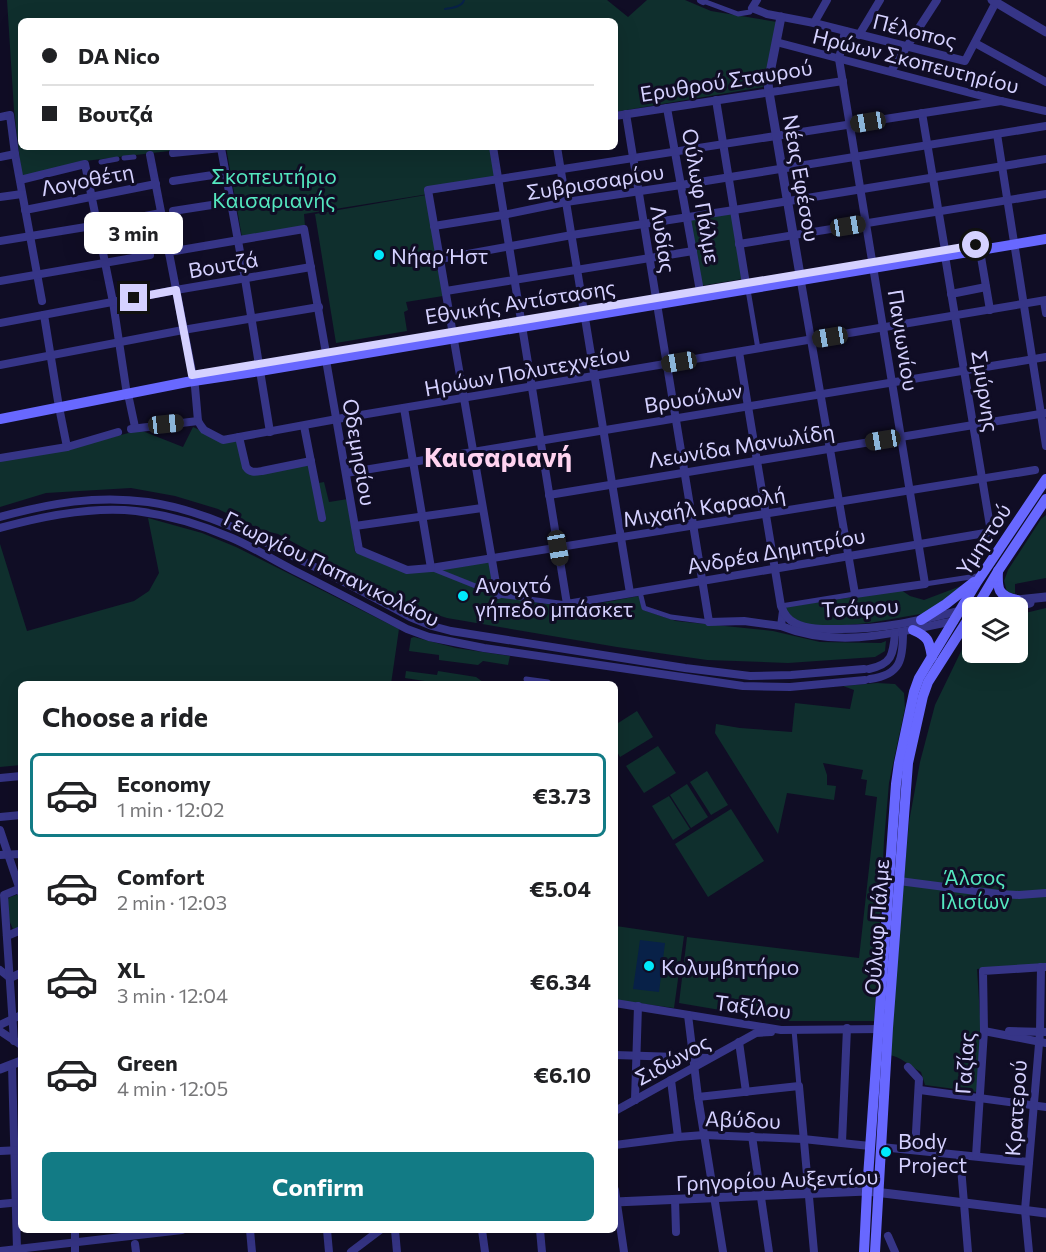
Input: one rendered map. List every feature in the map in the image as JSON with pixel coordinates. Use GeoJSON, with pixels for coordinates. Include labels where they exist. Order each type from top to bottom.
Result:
{"type":"FeatureCollection","features":[{"type":"Feature","properties":{"kind":"main road","name":"Εθνικής Αντίστασης"},"geometry":{"type":"LineString","coordinates":[[945,254],[980,250],[1046,233]]}},
{"type":"Feature","properties":{"kind":"main road","name":"Εθνικής Αντίστασης"},"geometry":{"type":"LineString","coordinates":[[0,411],[58,404],[193,378],[1014,242],[1046,239]]}},
{"type":"Feature","properties":{"kind":"main road","name":"Εθνικής Αντίστασης"},"geometry":{"type":"LineString","coordinates":[[656,301],[700,291],[747,287]]}},
{"type":"Feature","properties":{"kind":"main road","name":"Εθνικής Αντίστασης"},"geometry":{"type":"LineString","coordinates":[[0,419],[58,404]]}},
{"type":"Feature","properties":{"kind":"main road","name":"Υμηττού"},"geometry":{"type":"LineString","coordinates":[[974,597],[981,576],[1046,479]]}},
{"type":"Feature","properties":{"kind":"main road","name":"Υμηττού"},"geometry":{"type":"LineString","coordinates":[[980,597],[1046,499]]}},
{"type":"Feature","properties":{"kind":"main road"},"geometry":{"type":"LineString","coordinates":[[998,571],[997,581],[1002,594],[1006,597]]}},
{"type":"Feature","properties":{"kind":"main road"},"geometry":{"type":"LineString","coordinates":[[921,620],[946,604],[981,576]]}},
{"type":"Feature","properties":{"kind":"main road","name":"Ούλωφ Πάλμε"},"geometry":{"type":"LineString","coordinates":[[864,1252],[873,1192],[899,763],[919,678],[932,657],[962,621]]}},
{"type":"Feature","properties":{"kind":"main road","name":"Ούλωφ Πάλμε"},"geometry":{"type":"LineString","coordinates":[[883,1029],[899,881],[908,764],[928,682],[962,625]]}},
{"type":"Feature","properties":{"kind":"main road"},"geometry":{"type":"LineString","coordinates":[[904,632],[924,635],[928,639],[932,657]]}},
{"type":"Feature","properties":{"kind":"main road","name":"Ούλωφ Πάλμε"},"geometry":{"type":"LineString","coordinates":[[873,1192],[875,1252]]}},
{"type":"Feature","properties":{"kind":"street"},"geometry":{"type":"LineString","coordinates":[[702,1],[738,14],[750,12],[757,0]]}},
{"type":"Feature","properties":{"kind":"street"},"geometry":{"type":"LineString","coordinates":[[814,23],[827,0]]}},
{"type":"Feature","properties":{"kind":"street"},"geometry":{"type":"LineString","coordinates":[[859,35],[880,0]]}},
{"type":"Feature","properties":{"kind":"street"},"geometry":{"type":"LineString","coordinates":[[891,71],[937,0]]}},
{"type":"Feature","properties":{"kind":"street"},"geometry":{"type":"LineString","coordinates":[[1046,32],[994,1],[975,43],[1046,82]]}},
{"type":"Feature","properties":{"kind":"street","name":"Πέλοπος"},"geometry":{"type":"LineString","coordinates":[[752,8],[767,14],[814,23],[965,61],[975,43]]}},
{"type":"Feature","properties":{"kind":"street","name":"Νέας Εφέσου"},"geometry":{"type":"LineString","coordinates":[[781,17],[768,83],[769,92],[855,594]]}},
{"type":"Feature","properties":{"kind":"street","name":"Πανιωνίου"},"geometry":{"type":"LineString","coordinates":[[845,31],[839,59],[926,584]]}},
{"type":"Feature","properties":{"kind":"street","name":"Ηρώων Σκοπευτηρίου"},"geometry":{"type":"LineString","coordinates":[[776,42],[1046,111]]}},
{"type":"Feature","properties":{"kind":"street","name":"Ερυθρού Σταυρού"},"geometry":{"type":"LineString","coordinates":[[618,115],[843,81]]}},
{"type":"Feature","properties":{"kind":"street"},"geometry":{"type":"LineString","coordinates":[[716,100],[758,349]]}},
{"type":"Feature","properties":{"kind":"street"},"geometry":{"type":"LineString","coordinates":[[498,595],[428,190],[1001,101]]}},
{"type":"Feature","properties":{"kind":"street","name":"Ούλωφ Πάλμε"},"geometry":{"type":"LineString","coordinates":[[666,108],[700,291]]}},
{"type":"Feature","properties":{"kind":"street","name":"Σμύρνης"},"geometry":{"type":"LineString","coordinates":[[922,113],[991,532]]}},
{"type":"Feature","properties":{"kind":"street","name":"Λυδίας"},"geometry":{"type":"LineString","coordinates":[[626,114],[709,622]]}},
{"type":"Feature","properties":{"kind":"street"},"geometry":{"type":"LineString","coordinates":[[0,117],[10,115],[42,301]]}},
{"type":"Feature","properties":{"kind":"street","name":"Συβρισσαρίου"},"geometry":{"type":"LineString","coordinates":[[434,226],[566,202],[681,186],[1046,126]]}},
{"type":"Feature","properties":{"kind":"street"},"geometry":{"type":"LineString","coordinates":[[997,134],[1032,359],[1043,414],[1046,446]]}},
{"type":"Feature","properties":{"kind":"street"},"geometry":{"type":"LineString","coordinates":[[173,153],[202,150]]}},
{"type":"Feature","properties":{"kind":"street"},"geometry":{"type":"LineString","coordinates":[[221,150],[270,432]]}},
{"type":"Feature","properties":{"kind":"street"},"geometry":{"type":"LineString","coordinates":[[404,408],[431,568],[498,595],[567,604],[493,150]]}},
{"type":"Feature","properties":{"kind":"street"},"geometry":{"type":"LineString","coordinates":[[557,150],[630,593]]}},
{"type":"Feature","properties":{"kind":"street"},"geometry":{"type":"LineString","coordinates":[[0,157],[15,154]]}},
{"type":"Feature","properties":{"kind":"street"},"geometry":{"type":"LineString","coordinates":[[20,180],[85,164],[113,302],[133,428],[198,422],[193,378],[150,155]]}},
{"type":"Feature","properties":{"kind":"street"},"geometry":{"type":"LineString","coordinates":[[101,162],[134,157]]}},
{"type":"Feature","properties":{"kind":"street"},"geometry":{"type":"LineString","coordinates":[[440,259],[644,223],[1046,159]]}},
{"type":"Feature","properties":{"kind":"street"},"geometry":{"type":"LineString","coordinates":[[173,181],[226,173]]}},
{"type":"Feature","properties":{"kind":"street","name":"Λογοθέτη"},"geometry":{"type":"LineString","coordinates":[[25,210],[156,184]]}},
{"type":"Feature","properties":{"kind":"street"},"geometry":{"type":"LineString","coordinates":[[0,197],[22,194]]}},
{"type":"Feature","properties":{"kind":"street"},"geometry":{"type":"LineString","coordinates":[[739,244],[1046,194]]}},
{"type":"Feature","properties":{"kind":"street"},"geometry":{"type":"LineString","coordinates":[[173,211],[231,202]]}},
{"type":"Feature","properties":{"kind":"street"},"geometry":{"type":"LineString","coordinates":[[0,241],[162,213]]}},
{"type":"Feature","properties":{"kind":"street","name":"Οδεμησίου"},"geometry":{"type":"LineString","coordinates":[[238,239],[304,229],[359,550]]}},
{"type":"Feature","properties":{"kind":"street"},"geometry":{"type":"LineString","coordinates":[[169,252],[238,239]]}},
{"type":"Feature","properties":{"kind":"street"},"geometry":{"type":"LineString","coordinates":[[980,250],[990,310]]}},
{"type":"Feature","properties":{"kind":"street"},"geometry":{"type":"LineString","coordinates":[[446,291],[693,251]]}},
{"type":"Feature","properties":{"kind":"street"},"geometry":{"type":"LineString","coordinates":[[0,281],[150,255]]}},
{"type":"Feature","properties":{"kind":"street","name":"Βουτζά"},"geometry":{"type":"LineString","coordinates":[[0,323],[311,267]]}},
{"type":"Feature","properties":{"kind":"street"},"geometry":{"type":"LineString","coordinates":[[951,294],[986,287]]}},
{"type":"Feature","properties":{"kind":"street"},"geometry":{"type":"LineString","coordinates":[[1045,301],[1046,313]]}},
{"type":"Feature","properties":{"kind":"street","name":"Ηρώων Πολυτεχνείου"},"geometry":{"type":"LineString","coordinates":[[198,422],[204,430],[224,440],[337,419],[1045,301]]}},
{"type":"Feature","properties":{"kind":"street"},"geometry":{"type":"LineString","coordinates":[[0,365],[319,307]]}},
{"type":"Feature","properties":{"kind":"street"},"geometry":{"type":"LineString","coordinates":[[44,315],[67,447]]}},
{"type":"Feature","properties":{"kind":"street"},"geometry":{"type":"LineString","coordinates":[[739,352],[782,609],[781,626]]}},
{"type":"Feature","properties":{"kind":"street","name":"Βρυούλων"},"geometry":{"type":"LineString","coordinates":[[346,473],[1046,357]]}},
{"type":"Feature","properties":{"kind":"street","name":"Λεωνίδα Μανωλίδη"},"geometry":{"type":"LineString","coordinates":[[549,495],[1043,414]]}},
{"type":"Feature","properties":{"kind":"street"},"geometry":{"type":"LineString","coordinates":[[304,426],[322,518]]}},
{"type":"Feature","properties":{"kind":"street"},"geometry":{"type":"LineString","coordinates":[[0,458],[67,447],[118,432]]}},
{"type":"Feature","properties":{"kind":"street"},"geometry":{"type":"LineString","coordinates":[[239,437],[246,467],[254,472],[311,461]]}},
{"type":"Feature","properties":{"kind":"street","name":"Μιχαήλ Καραολή"},"geometry":{"type":"LineString","coordinates":[[359,550],[407,570],[431,568],[1035,470]]}},
{"type":"Feature","properties":{"kind":"street","name":"Γεωργίου Παπανικολάου"},"geometry":{"type":"LineString","coordinates":[[0,517],[70,501],[132,500],[151,503],[197,514],[246,532],[432,626],[663,665],[750,676],[866,669],[879,667],[888,660],[904,632]]}},
{"type":"Feature","properties":{"kind":"street"},"geometry":{"type":"LineString","coordinates":[[355,526],[482,508]]}},
{"type":"Feature","properties":{"kind":"street","name":"Γεωργίου Παπανικολάου"},"geometry":{"type":"LineString","coordinates":[[0,528],[40,517],[81,512],[133,511],[151,514],[195,524],[232,538],[407,629],[429,637],[510,652],[744,686],[790,687],[881,678],[898,664],[902,656],[904,632]]}},
{"type":"Feature","properties":{"kind":"street","name":"Ανδρέα Δημητρίου"},"geometry":{"type":"LineString","coordinates":[[567,604],[991,532]]}},
{"type":"Feature","properties":{"kind":"street"},"geometry":{"type":"LineString","coordinates":[[782,609],[855,594],[981,576]]}},
{"type":"Feature","properties":{"kind":"street","name":"Τσάφου"},"geometry":{"type":"LineString","coordinates":[[640,592],[644,608],[671,617],[709,622],[744,621],[842,638],[864,638],[904,632],[962,615]]}},
{"type":"Feature","properties":{"kind":"street"},"geometry":{"type":"LineString","coordinates":[[1028,601],[1044,597]]}},
{"type":"Feature","properties":{"kind":"street","name":"Τσάφου"},"geometry":{"type":"LineString","coordinates":[[782,609],[785,616],[795,623],[811,628],[866,629],[962,614]]}},
{"type":"Feature","properties":{"kind":"street"},"geometry":{"type":"LineString","coordinates":[[526,679],[545,681]]}},
{"type":"Feature","properties":{"kind":"street"},"geometry":{"type":"LineString","coordinates":[[0,778],[18,776]]}},
{"type":"Feature","properties":{"kind":"street"},"geometry":{"type":"LineString","coordinates":[[0,816],[18,815]]}},
{"type":"Feature","properties":{"kind":"street"},"geometry":{"type":"LineString","coordinates":[[0,830],[4,855],[18,884]]}},
{"type":"Feature","properties":{"kind":"street"},"geometry":{"type":"LineString","coordinates":[[899,881],[999,894],[1046,893]]}},
{"type":"Feature","properties":{"kind":"street"},"geometry":{"type":"LineString","coordinates":[[18,891],[4,896],[2,905],[6,923],[4,934],[17,1017],[18,1043]]}},
{"type":"Feature","properties":{"kind":"street","name":"Γαζίας"},"geometry":{"type":"LineString","coordinates":[[976,1156],[984,1031],[983,971],[1044,967]]}},
{"type":"Feature","properties":{"kind":"street","name":"Κρατερού"},"geometry":{"type":"LineString","coordinates":[[1029,1252],[1025,1210],[1042,1037],[1044,967]]}},
{"type":"Feature","properties":{"kind":"street"},"geometry":{"type":"LineString","coordinates":[[0,970],[10,978]]}},
{"type":"Feature","properties":{"kind":"street"},"geometry":{"type":"LineString","coordinates":[[10,978],[18,974]]}},
{"type":"Feature","properties":{"kind":"street","name":"Ταξίλου"},"geometry":{"type":"LineString","coordinates":[[618,1003],[781,1030],[883,1029]]}},
{"type":"Feature","properties":{"kind":"street"},"geometry":{"type":"LineString","coordinates":[[635,1100],[638,1006]]}},
{"type":"Feature","properties":{"kind":"street"},"geometry":{"type":"LineString","coordinates":[[688,1015],[698,1097],[723,1252]]}},
{"type":"Feature","properties":{"kind":"street"},"geometry":{"type":"LineString","coordinates":[[0,1024],[17,1017]]}},
{"type":"Feature","properties":{"kind":"street"},"geometry":{"type":"LineString","coordinates":[[842,1142],[847,1028]]}},
{"type":"Feature","properties":{"kind":"street","name":"Σιδώνος"},"geometry":{"type":"LineString","coordinates":[[618,1108],[756,1033],[781,1030]]}},
{"type":"Feature","properties":{"kind":"street"},"geometry":{"type":"LineString","coordinates":[[794,1030],[814,1252]]}},
{"type":"Feature","properties":{"kind":"street"},"geometry":{"type":"LineString","coordinates":[[0,1031],[18,1043]]}},
{"type":"Feature","properties":{"kind":"street"},"geometry":{"type":"LineString","coordinates":[[984,1031],[1042,1037]]}},
{"type":"Feature","properties":{"kind":"street"},"geometry":{"type":"LineString","coordinates":[[739,1042],[746,1092]]}},
{"type":"Feature","properties":{"kind":"street"},"geometry":{"type":"LineString","coordinates":[[618,1055],[709,1058]]}},
{"type":"Feature","properties":{"kind":"street"},"geometry":{"type":"LineString","coordinates":[[0,1069],[17,1063],[17,1249]]}},
{"type":"Feature","properties":{"kind":"street"},"geometry":{"type":"LineString","coordinates":[[908,1067],[919,1079],[920,1090],[915,1150]]}},
{"type":"Feature","properties":{"kind":"street"},"geometry":{"type":"LineString","coordinates":[[671,1080],[678,1137]]}},
{"type":"Feature","properties":{"kind":"street"},"geometry":{"type":"LineString","coordinates":[[698,1097],[799,1086]]}},
{"type":"Feature","properties":{"kind":"street"},"geometry":{"type":"LineString","coordinates":[[920,1090],[1046,1107]]}},
{"type":"Feature","properties":{"kind":"street","name":"Αβύδου"},"geometry":{"type":"LineString","coordinates":[[618,1145],[705,1135],[752,1136],[842,1142],[1029,1162]]}},
{"type":"Feature","properties":{"kind":"street"},"geometry":{"type":"LineString","coordinates":[[752,1136],[770,1252]]}},
{"type":"Feature","properties":{"kind":"street"},"geometry":{"type":"LineString","coordinates":[[0,1151],[18,1150]]}},
{"type":"Feature","properties":{"kind":"street"},"geometry":{"type":"LineString","coordinates":[[960,1155],[968,1252]]}},
{"type":"Feature","properties":{"kind":"street","name":"Γρηγορίου Αυξεντίου"},"geometry":{"type":"LineString","coordinates":[[618,1202],[873,1192],[1046,1213]]}},
{"type":"Feature","properties":{"kind":"street"},"geometry":{"type":"LineString","coordinates":[[675,1199],[676,1232]]}},
{"type":"Feature","properties":{"kind":"street"},"geometry":{"type":"LineString","coordinates":[[0,1204],[18,1202]]}},
{"type":"Feature","properties":{"kind":"street"},"geometry":{"type":"LineString","coordinates":[[618,1214],[624,1252]]}},
{"type":"Feature","properties":{"kind":"street"},"geometry":{"type":"LineString","coordinates":[[75,1233],[75,1252]]}},
{"type":"Feature","properties":{"kind":"street"},"geometry":{"type":"LineString","coordinates":[[0,1251],[75,1242],[134,1240],[168,1233]]}},
{"type":"Feature","properties":{"kind":"street"},"geometry":{"type":"LineString","coordinates":[[250,1233],[252,1252]]}},
{"type":"Feature","properties":{"kind":"street"},"geometry":{"type":"LineString","coordinates":[[327,1233],[330,1252]]}},
{"type":"Feature","properties":{"kind":"street"},"geometry":{"type":"LineString","coordinates":[[351,1252],[376,1233]]}},
{"type":"Feature","properties":{"kind":"street"},"geometry":{"type":"LineString","coordinates":[[395,1233],[397,1252]]}},
{"type":"Feature","properties":{"kind":"street"},"geometry":{"type":"LineString","coordinates":[[482,1233],[485,1252]]}},
{"type":"Feature","properties":{"kind":"street"},"geometry":{"type":"LineString","coordinates":[[540,1233],[542,1252]]}},
{"type":"Feature","properties":{"kind":"street"},"geometry":{"type":"LineString","coordinates":[[888,1236],[895,1252]]}},
{"type":"Feature","properties":{"kind":"green space","name":"Σκοπευτήριο Καισαριανής"},"geometry":{"type":"Polygon","coordinates":[[[7,0],[607,0],[628,17],[647,0],[685,0],[711,11],[777,22],[763,87],[618,111],[618,18],[18,18],[18,144],[7,0]]]}},
{"type":"Feature","properties":{"kind":"green space","name":"Σκοπευτήριο Καισαριανής"},"geometry":{"type":"Polygon","coordinates":[[[19,150],[178,150],[85,161],[22,177],[19,150]]]}},
{"type":"Feature","properties":{"kind":"green space","name":"Σκοπευτήριο Καισαριανής"},"geometry":{"type":"Polygon","coordinates":[[[227,150],[491,150],[497,183],[304,214],[305,226],[242,237],[227,150]]]}},
{"type":"Feature","properties":{"kind":"green space","name":"Νήαρ Ήστ"},"geometry":{"type":"Polygon","coordinates":[[[426,195],[443,296],[406,302],[408,310],[404,312],[407,331],[336,343],[315,214],[426,195]]]}},
{"type":"Feature","properties":{"kind":"green space"},"geometry":{"type":"Polygon","coordinates":[[[732,213],[742,279],[700,286],[689,220],[732,213]]]}},
{"type":"Feature","properties":{"kind":"green space"},"geometry":{"type":"Polygon","coordinates":[[[193,427],[223,441],[238,440],[247,471],[308,463],[313,484],[324,482],[329,502],[348,499],[355,552],[406,573],[489,562],[495,596],[574,608],[639,596],[643,610],[676,621],[773,631],[820,642],[881,643],[886,641],[885,651],[875,657],[788,663],[707,660],[447,618],[412,607],[278,534],[262,530],[218,509],[175,496],[131,488],[46,493],[0,507],[0,461],[67,449],[140,430],[183,447],[193,427]]]}},
{"type":"Feature","properties":{"kind":"green space"},"geometry":{"type":"Polygon","coordinates":[[[1046,515],[1046,578],[1015,584],[1015,594],[1007,592],[1004,581],[1008,570],[1041,519],[1046,515]]]}},
{"type":"Feature","properties":{"kind":"green space"},"geometry":{"type":"Polygon","coordinates":[[[148,518],[202,533],[236,547],[399,629],[391,681],[18,681],[18,765],[0,767],[0,544],[27,631],[134,601],[149,591],[159,573],[148,518]]]}},
{"type":"Feature","properties":{"kind":"green space"},"geometry":{"type":"Polygon","coordinates":[[[969,583],[926,613],[869,623],[814,627],[794,619],[785,607],[901,590],[910,596],[924,600],[969,583]]]}},
{"type":"Feature","properties":{"kind":"green space","name":"Άλσος Ιλισίων"},"geometry":{"type":"Polygon","coordinates":[[[1046,608],[1046,965],[977,969],[981,1031],[977,1092],[925,1085],[921,1072],[901,1059],[888,1055],[909,822],[920,762],[935,705],[962,649],[962,663],[1028,663],[1028,612],[1046,608]]]}},
{"type":"Feature","properties":{"kind":"green space"},"geometry":{"type":"Polygon","coordinates":[[[411,638],[456,648],[510,656],[508,665],[483,661],[478,665],[439,660],[439,655],[409,651],[411,638]]]}},
{"type":"Feature","properties":{"kind":"green space"},"geometry":{"type":"Polygon","coordinates":[[[406,671],[437,675],[438,671],[476,677],[482,681],[424,681],[405,678],[406,671]]]}},
{"type":"Feature","properties":{"kind":"green space"},"geometry":{"type":"Polygon","coordinates":[[[895,684],[904,693],[905,708],[889,783],[874,1021],[784,1021],[679,1003],[687,937],[859,958],[877,797],[865,795],[867,780],[861,779],[863,770],[823,763],[827,785],[836,786],[834,800],[787,793],[778,834],[715,733],[716,724],[792,732],[795,703],[850,709],[854,690],[843,686],[895,684]]]}},
{"type":"Feature","properties":{"kind":"green space"},"geometry":{"type":"Polygon","coordinates":[[[637,711],[653,737],[620,757],[618,723],[637,711]]]}},
{"type":"Feature","properties":{"kind":"green space"},"geometry":{"type":"Polygon","coordinates":[[[658,746],[676,773],[644,793],[626,766],[658,746]]]}},
{"type":"Feature","properties":{"kind":"green space"},"geometry":{"type":"Polygon","coordinates":[[[707,771],[728,805],[711,815],[690,782],[707,771]]]}},
{"type":"Feature","properties":{"kind":"green space"},"geometry":{"type":"Polygon","coordinates":[[[687,784],[708,817],[691,828],[670,795],[687,784]]]}},
{"type":"Feature","properties":{"kind":"green space"},"geometry":{"type":"Polygon","coordinates":[[[669,796],[690,829],[673,840],[652,806],[669,796]]]}},
{"type":"Feature","properties":{"kind":"green space"},"geometry":{"type":"Polygon","coordinates":[[[731,809],[764,861],[708,897],[675,844],[731,809]]]}},
{"type":"Feature","properties":{"kind":"green space"},"geometry":{"type":"Polygon","coordinates":[[[18,895],[18,928],[13,929],[9,920],[7,900],[18,895]]]}},
{"type":"Feature","properties":{"kind":"green space"},"geometry":{"type":"Polygon","coordinates":[[[618,926],[684,936],[674,1008],[618,1000],[618,926]]]}},
{"type":"Feature","properties":{"kind":"water","name":"Κολυμβητήριο"},"geometry":{"type":"Polygon","coordinates":[[[640,940],[665,943],[659,992],[633,989],[640,940]]]}},
{"type":"Feature","properties":{"kind":"waterway"},"geometry":{"type":"LineString","coordinates":[[445,9],[459,6],[464,0]]}},
{"type":"Feature","properties":{"kind":"place","name":"Νήαρ Ήστ"},"geometry":{"type":"Point","coordinates":[379,255]}},
{"type":"Feature","properties":{"kind":"place","name":"Ανοιχτό γήπεδο μπάσκετ"},"geometry":{"type":"Point","coordinates":[463,596]}},
{"type":"Feature","properties":{"kind":"place","name":"Κολυμβητήριο"},"geometry":{"type":"Point","coordinates":[649,966]}},
{"type":"Feature","properties":{"kind":"place","name":"Body Project"},"geometry":{"type":"Point","coordinates":[886,1152]}},
{"type":"Feature","properties":{"kind":"district","name":"Καισαριανή"},"geometry":{"type":"Point","coordinates":[498,456]}},
{"type":"Feature","properties":{"kind":"route"},"geometry":{"type":"LineString","coordinates":[[134,298],[176,290],[192,375],[976,245]]}}]}
